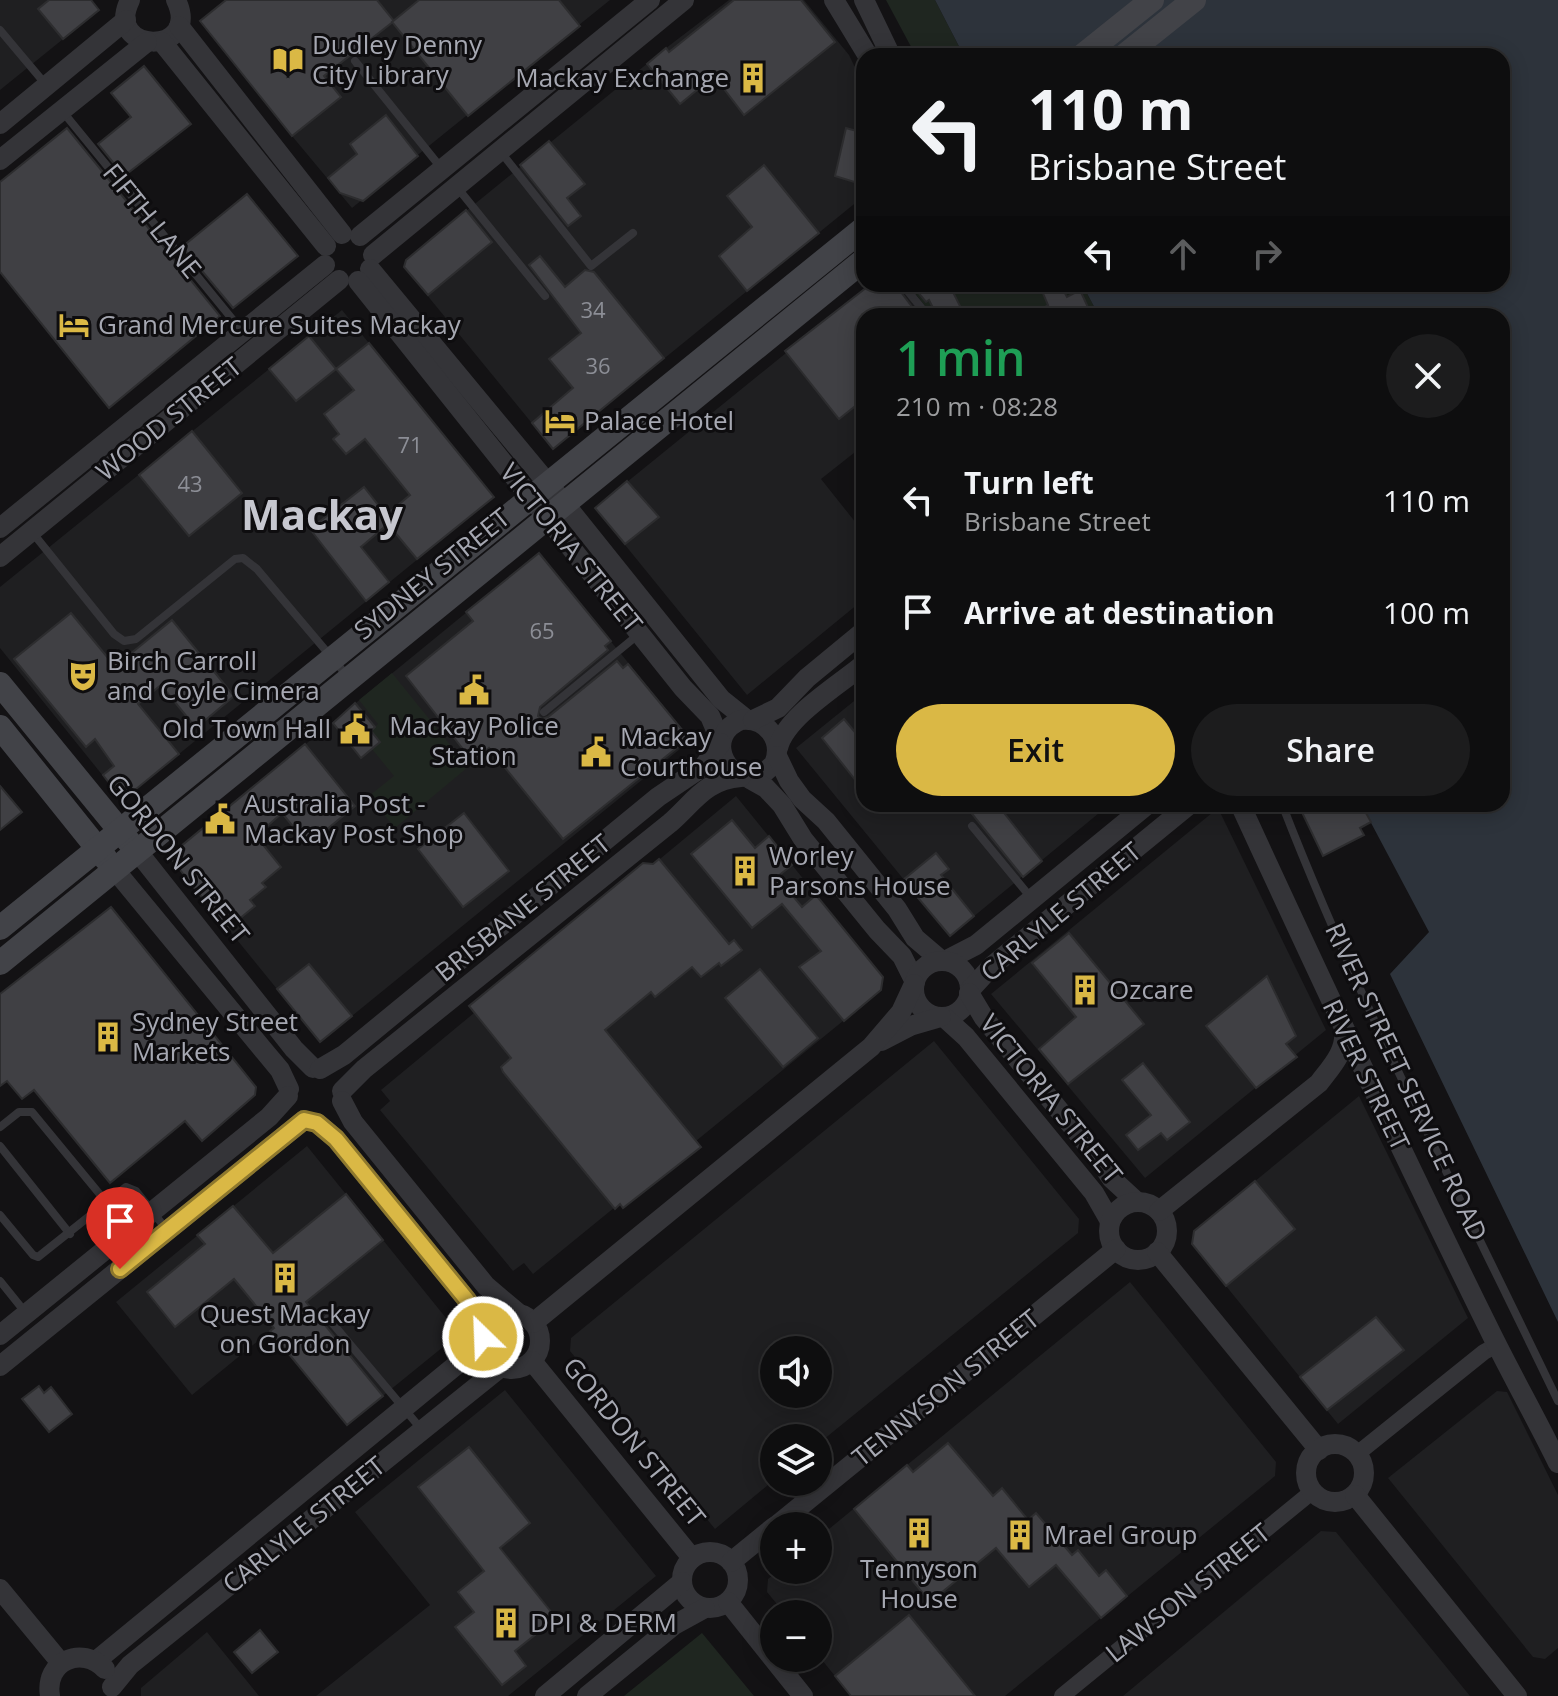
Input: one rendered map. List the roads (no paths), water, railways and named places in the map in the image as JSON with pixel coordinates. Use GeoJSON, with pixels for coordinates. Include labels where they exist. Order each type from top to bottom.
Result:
{"type":"FeatureCollection","features":[{"type":"Feature","properties":{"kind":"main road"},"geometry":{"type":"LineString","coordinates":[[1092,48],[1152,0]]}},
{"type":"Feature","properties":{"kind":"main road"},"geometry":{"type":"LineString","coordinates":[[1134,48],[1194,0]]}},
{"type":"Feature","properties":{"kind":"main road","name":"SYDNEY STREET"},"geometry":{"type":"LineString","coordinates":[[0,963],[349,678],[548,501],[856,241]]}},
{"type":"Feature","properties":{"kind":"main road","name":"SYDNEY STREET"},"geometry":{"type":"LineString","coordinates":[[0,928],[333,659],[548,501],[856,266]]}},
{"type":"Feature","properties":{"kind":"main road","name":"GORDON STREET"},"geometry":{"type":"LineString","coordinates":[[0,684],[138,852]]}},
{"type":"Feature","properties":{"kind":"main road","name":"GORDON STREET"},"geometry":{"type":"LineString","coordinates":[[0,727],[115,870]]}},
{"type":"Feature","properties":{"kind":"street"},"geometry":{"type":"LineString","coordinates":[[0,160],[61,110],[154,42],[169,38],[179,14],[199,0]]}},
{"type":"Feature","properties":{"kind":"street","name":"WOOD STREET"},"geometry":{"type":"LineString","coordinates":[[0,557],[349,258],[442,169],[650,0]]}},
{"type":"Feature","properties":{"kind":"street","name":"WOOD STREET"},"geometry":{"type":"LineString","coordinates":[[0,528],[242,332],[456,186],[684,0]]}},
{"type":"Feature","properties":{"kind":"street"},"geometry":{"type":"LineString","coordinates":[[834,0],[863,48]]}},
{"type":"Feature","properties":{"kind":"street"},"geometry":{"type":"LineString","coordinates":[[864,0],[887,48]]}},
{"type":"Feature","properties":{"kind":"street"},"geometry":{"type":"LineString","coordinates":[[0,124],[47,87],[127,6]]}},
{"type":"Feature","properties":{"kind":"street","name":"VICTORIA STREET"},"geometry":{"type":"LineString","coordinates":[[127,6],[133,34],[154,42],[349,258],[548,501],[721,699],[750,719]]}},
{"type":"Feature","properties":{"kind":"street","name":"VICTORIA STREET"},"geometry":{"type":"LineString","coordinates":[[179,14],[349,258]]}},
{"type":"Feature","properties":{"kind":"street"},"geometry":{"type":"LineString","coordinates":[[631,16],[644,32]]}},
{"type":"Feature","properties":{"kind":"street"},"geometry":{"type":"LineString","coordinates":[[549,82],[563,99]]}},
{"type":"Feature","properties":{"kind":"street"},"geometry":{"type":"LineString","coordinates":[[485,134],[500,151]]}},
{"type":"Feature","properties":{"kind":"street"},"geometry":{"type":"LineString","coordinates":[[442,169],[456,186]]}},
{"type":"Feature","properties":{"kind":"street","name":"VICTORIA STREET"},"geometry":{"type":"LineString","coordinates":[[548,501],[639,634],[706,711],[721,742]]}},
{"type":"Feature","properties":{"kind":"street"},"geometry":{"type":"LineString","coordinates":[[856,638],[807,678],[778,708],[730,725],[721,742],[727,764],[766,788],[782,805],[803,839],[902,956],[920,1007],[930,1014],[943,1017]]}},
{"type":"Feature","properties":{"kind":"street"},"geometry":{"type":"LineString","coordinates":[[746,778],[767,772],[780,739],[791,723],[856,670]]}},
{"type":"Feature","properties":{"kind":"street"},"geometry":{"type":"LineString","coordinates":[[484,1337],[489,1324],[502,1314],[526,1318],[871,1047],[910,1026],[962,1008],[970,991],[961,968],[943,961],[915,938],[897,909],[826,821],[798,793],[777,752],[772,733],[750,719]]}},
{"type":"Feature","properties":{"kind":"street","name":"BRISBANE STREET"},"geometry":{"type":"LineString","coordinates":[[317,1068],[344,1055],[658,797],[703,768],[721,742]]}},
{"type":"Feature","properties":{"kind":"street","name":"BRISBANE STREET"},"geometry":{"type":"LineString","coordinates":[[342,1096],[364,1069],[670,823],[706,787],[720,780],[746,778]]}},
{"type":"Feature","properties":{"kind":"street","name":"CARLYLE STREET"},"geometry":{"type":"LineString","coordinates":[[943,961],[973,947],[1138,812]]}},
{"type":"Feature","properties":{"kind":"street","name":"CARLYLE STREET"},"geometry":{"type":"LineString","coordinates":[[970,991],[992,966],[1180,812]]}},
{"type":"Feature","properties":{"kind":"street","name":"RIVER STREET"},"geometry":{"type":"LineString","coordinates":[[1244,812],[1369,1083],[1558,1463]]}},
{"type":"Feature","properties":{"kind":"street","name":"GORDON STREET"},"geometry":{"type":"LineString","coordinates":[[138,852],[280,1070],[288,1092]]}},
{"type":"Feature","properties":{"kind":"street","name":"GORDON STREET"},"geometry":{"type":"LineString","coordinates":[[115,870],[294,1049],[317,1068]]}},
{"type":"Feature","properties":{"kind":"street"},"geometry":{"type":"LineString","coordinates":[[871,1047],[901,1012],[925,966],[943,961]]}},
{"type":"Feature","properties":{"kind":"street","name":"VICTORIA STREET"},"geometry":{"type":"LineString","coordinates":[[970,991],[988,1024],[1112,1179],[1137,1202]]}},
{"type":"Feature","properties":{"kind":"street","name":"VICTORIA STREET"},"geometry":{"type":"LineString","coordinates":[[943,1017],[966,1037],[1094,1193],[1110,1221]]}},
{"type":"Feature","properties":{"kind":"street"},"geometry":{"type":"LineString","coordinates":[[1159,1211],[1319,1083],[1339,1057],[1344,1029]]}},
{"type":"Feature","properties":{"kind":"street"},"geometry":{"type":"LineString","coordinates":[[0,1335],[269,1117],[298,1075],[317,1068],[335,1076],[353,1122],[486,1286],[526,1318],[540,1338],[537,1354],[532,1361],[517,1369],[501,1367],[489,1357],[484,1337],[467,1300],[336,1139],[293,1110],[288,1092]]}},
{"type":"Feature","properties":{"kind":"street"},"geometry":{"type":"LineString","coordinates":[[1319,1083],[1350,1074],[1369,1083]]}},
{"type":"Feature","properties":{"kind":"street"},"geometry":{"type":"LineString","coordinates":[[0,1366],[310,1121],[333,1116],[342,1096]]}},
{"type":"Feature","properties":{"kind":"street"},"geometry":{"type":"LineString","coordinates":[[1137,1202],[1146,1203],[1159,1211],[1164,1219],[1166,1237],[1157,1252],[1141,1260],[1123,1255],[1110,1236],[1110,1221],[1121,1207],[1137,1202]]}},
{"type":"Feature","properties":{"kind":"street","name":"TENNYSON STREET"},"geometry":{"type":"LineString","coordinates":[[793,1512],[1116,1249]]}},
{"type":"Feature","properties":{"kind":"street"},"geometry":{"type":"LineString","coordinates":[[1157,1252],[1319,1450]]}},
{"type":"Feature","properties":{"kind":"street","name":"CARLYLE STREET"},"geometry":{"type":"LineString","coordinates":[[96,1661],[404,1409],[484,1337]]}},
{"type":"Feature","properties":{"kind":"street"},"geometry":{"type":"LineString","coordinates":[[1357,1454],[1484,1352],[1497,1345]]}},
{"type":"Feature","properties":{"kind":"street","name":"RIVER STREET"},"geometry":{"type":"LineString","coordinates":[[1497,1345],[1509,1351],[1519,1363],[1558,1439]]}},
{"type":"Feature","properties":{"kind":"street","name":"GORDON STREET"},"geometry":{"type":"LineString","coordinates":[[532,1361],[692,1558]]}},
{"type":"Feature","properties":{"kind":"street","name":"CARLYLE STREET"},"geometry":{"type":"LineString","coordinates":[[111,1691],[130,1665],[501,1367]]}},
{"type":"Feature","properties":{"kind":"street"},"geometry":{"type":"LineString","coordinates":[[1335,1444],[1343,1445],[1357,1454],[1364,1471],[1355,1495],[1338,1502],[1320,1497],[1313,1491],[1306,1474],[1312,1456],[1319,1450],[1335,1444]]}},
{"type":"Feature","properties":{"kind":"street","name":"LAWSON STREET"},"geometry":{"type":"LineString","coordinates":[[1062,1696],[1313,1491]]}},
{"type":"Feature","properties":{"kind":"street"},"geometry":{"type":"LineString","coordinates":[[1355,1495],[1517,1696]]}},
{"type":"Feature","properties":{"kind":"street","name":"TENNYSON STREET"},"geometry":{"type":"LineString","coordinates":[[731,1562],[760,1539]]}},
{"type":"Feature","properties":{"kind":"street"},"geometry":{"type":"LineString","coordinates":[[587,1696],[674,1625],[705,1608],[728,1602],[737,1587],[738,1578],[731,1562],[717,1553],[699,1554],[692,1558],[686,1565],[682,1582],[689,1599],[705,1608]]}},
{"type":"Feature","properties":{"kind":"street"},"geometry":{"type":"LineString","coordinates":[[545,1696],[682,1582]]}},
{"type":"Feature","properties":{"kind":"street"},"geometry":{"type":"LineString","coordinates":[[0,1589],[61,1663]]}},
{"type":"Feature","properties":{"kind":"street"},"geometry":{"type":"LineString","coordinates":[[728,1602],[803,1696]]}},
{"type":"Feature","properties":{"kind":"street"},"geometry":{"type":"LineString","coordinates":[[49,1695],[51,1676],[61,1663],[78,1656],[96,1661],[104,1667],[111,1691]]}},
{"type":"Feature","properties":{"kind":"lane"},"geometry":{"type":"LineString","coordinates":[[0,30],[47,87]]}},
{"type":"Feature","properties":{"kind":"lane"},"geometry":{"type":"LineString","coordinates":[[355,61],[442,169]]}},
{"type":"Feature","properties":{"kind":"lane","name":"FIFTH LANE"},"geometry":{"type":"LineString","coordinates":[[61,110],[242,332]]}},
{"type":"Feature","properties":{"kind":"lane"},"geometry":{"type":"LineString","coordinates":[[500,151],[591,266],[633,233]]}},
{"type":"Feature","properties":{"kind":"lane"},"geometry":{"type":"LineString","coordinates":[[456,186],[545,296]]}},
{"type":"Feature","properties":{"kind":"lane"},"geometry":{"type":"LineString","coordinates":[[908,292],[922,308]]}},
{"type":"Feature","properties":{"kind":"lane"},"geometry":{"type":"LineString","coordinates":[[31,531],[114,634],[124,641],[136,639],[235,559],[243,558],[257,569],[349,678]]}},
{"type":"Feature","properties":{"kind":"lane"},"geometry":{"type":"LineString","coordinates":[[544,712],[639,634]]}},
{"type":"Feature","properties":{"kind":"lane","name":"RIVER STREET SERVICE ROAD"},"geometry":{"type":"LineString","coordinates":[[1285,812],[1344,954],[1395,1065],[1558,1401]]}},
{"type":"Feature","properties":{"kind":"lane"},"geometry":{"type":"LineString","coordinates":[[972,826],[1032,899]]}},
{"type":"Feature","properties":{"kind":"lane"},"geometry":{"type":"LineString","coordinates":[[0,1127],[19,1112],[32,1112],[107,1203]]}},
{"type":"Feature","properties":{"kind":"lane"},"geometry":{"type":"LineString","coordinates":[[0,1146],[70,1234]]}},
{"type":"Feature","properties":{"kind":"lane"},"geometry":{"type":"LineString","coordinates":[[0,1215],[38,1257],[126,1187],[132,1188],[167,1231]]}},
{"type":"Feature","properties":{"kind":"lane"},"geometry":{"type":"LineString","coordinates":[[0,1281],[26,1314]]}},
{"type":"Feature","properties":{"kind":"lane"},"geometry":{"type":"LineString","coordinates":[[328,1318],[422,1430]]}},
{"type":"Feature","properties":{"kind":"place","name":"Dudley Denny City Library"},"geometry":{"type":"Point","coordinates":[288,60]}},
{"type":"Feature","properties":{"kind":"place","name":"Mackay Exchange"},"geometry":{"type":"Point","coordinates":[753,78]}},
{"type":"Feature","properties":{"kind":"place","name":"Grand Mercure Suites Mackay"},"geometry":{"type":"Point","coordinates":[74,325]}},
{"type":"Feature","properties":{"kind":"place","name":"Palace Hotel"},"geometry":{"type":"Point","coordinates":[560,421]}},
{"type":"Feature","properties":{"kind":"place","name":"Birch Carroll and Coyle Cimera"},"geometry":{"type":"Point","coordinates":[83,676]}},
{"type":"Feature","properties":{"kind":"place","name":"Mackay Police Station"},"geometry":{"type":"Point","coordinates":[474,690]}},
{"type":"Feature","properties":{"kind":"place","name":"Old Town Hall"},"geometry":{"type":"Point","coordinates":[355,729]}},
{"type":"Feature","properties":{"kind":"place","name":"Mackay Courthouse"},"geometry":{"type":"Point","coordinates":[596,752]}},
{"type":"Feature","properties":{"kind":"place","name":"Australia Post - Mackay Post Shop"},"geometry":{"type":"Point","coordinates":[220,819]}},
{"type":"Feature","properties":{"kind":"place","name":"Worley Parsons House"},"geometry":{"type":"Point","coordinates":[745,871]}},
{"type":"Feature","properties":{"kind":"place","name":"Ozcare"},"geometry":{"type":"Point","coordinates":[1085,990]}},
{"type":"Feature","properties":{"kind":"place","name":"Sydney Street Markets"},"geometry":{"type":"Point","coordinates":[108,1037]}},
{"type":"Feature","properties":{"kind":"place","name":"Quest Mackay on Gordon"},"geometry":{"type":"Point","coordinates":[285,1278]}},
{"type":"Feature","properties":{"kind":"place","name":"Tennyson House"},"geometry":{"type":"Point","coordinates":[919,1533]}},
{"type":"Feature","properties":{"kind":"place","name":"Mrael Group"},"geometry":{"type":"Point","coordinates":[1020,1535]}},
{"type":"Feature","properties":{"kind":"place","name":"DPI & DERM"},"geometry":{"type":"Point","coordinates":[506,1623]}},
{"type":"Feature","properties":{"kind":"district","name":"Mackay"},"geometry":{"type":"Point","coordinates":[322,515]}}]}
